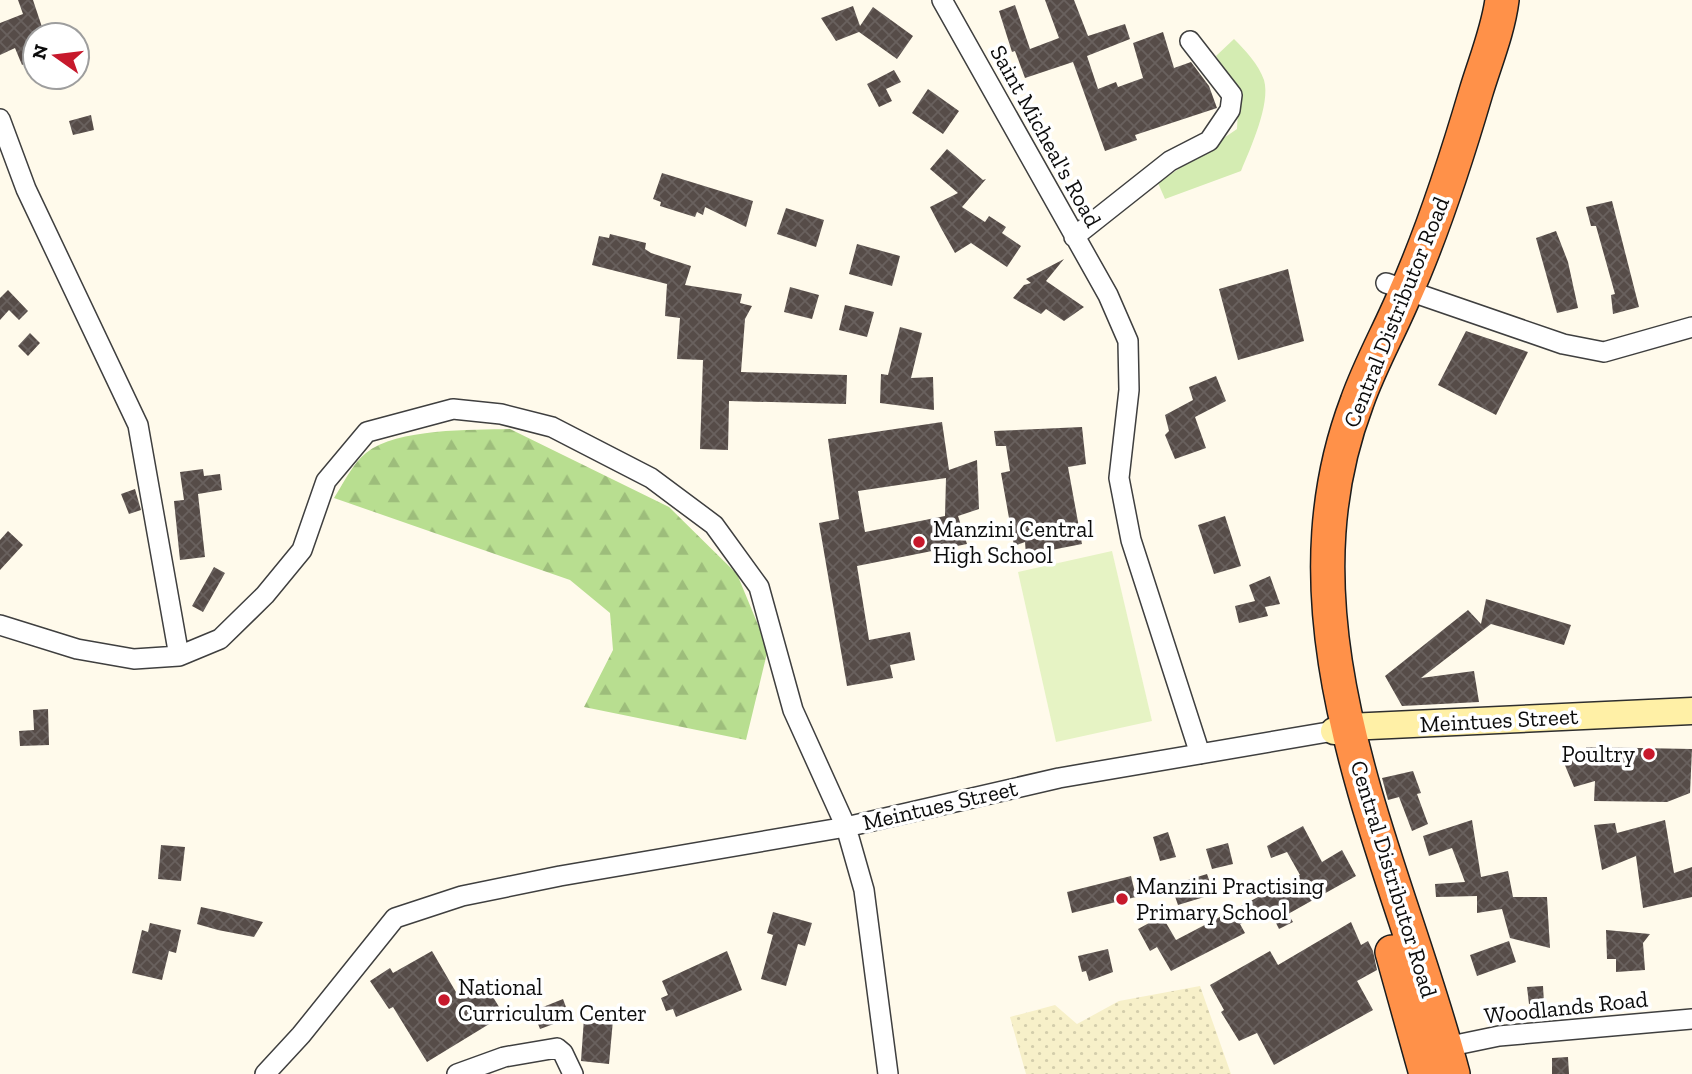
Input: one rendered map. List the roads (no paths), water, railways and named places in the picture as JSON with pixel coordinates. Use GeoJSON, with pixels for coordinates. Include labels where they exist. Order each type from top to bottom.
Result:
{"type":"FeatureCollection","features":[{"type":"Feature","properties":{"kind":"highway","name":"Central Distributor Road"},"geometry":{"type":"LineString","coordinates":[[1426,1074],[1354,816],[1341,729],[1326,565],[1333,487],[1356,403],[1396,288],[1486,0]]}},
{"type":"Feature","properties":{"kind":"highway","name":"Central Distributor Road"},"geometry":{"type":"LineString","coordinates":[[1396,288],[1454,164],[1502,0]]}},
{"type":"Feature","properties":{"kind":"highway","name":"Central Distributor Road"},"geometry":{"type":"LineString","coordinates":[[1341,729],[1449,1061]]}},
{"type":"Feature","properties":{"kind":"street","name":"Saint Micheal's Road"},"geometry":{"type":"LineString","coordinates":[[942,0],[1108,295],[1128,341],[1129,390],[1119,478],[1131,540],[1200,754]]}},
{"type":"Feature","properties":{"kind":"street"},"geometry":{"type":"LineString","coordinates":[[1074,237],[1170,161],[1209,141],[1230,110],[1232,95],[1190,41]]}},
{"type":"Feature","properties":{"kind":"street"},"geometry":{"type":"LineString","coordinates":[[0,119],[26,189],[138,425],[179,656]]}},
{"type":"Feature","properties":{"kind":"street"},"geometry":{"type":"LineString","coordinates":[[1396,288],[1563,344],[1604,352],[1692,327]]}},
{"type":"Feature","properties":{"kind":"street"},"geometry":{"type":"LineString","coordinates":[[0,625],[77,649],[134,659],[179,656],[220,639],[265,595],[302,550],[326,481],[367,432],[453,409],[514,418],[552,428],[651,478],[715,525],[759,587],[793,710],[846,827],[864,890],[888,1074]]}},
{"type":"Feature","properties":{"kind":"street","name":"Meintues Street"},"geometry":{"type":"LineString","coordinates":[[265,1074],[301,1035],[395,918],[462,896],[560,876],[846,827],[1059,778],[1341,729],[1692,711]]}},
{"type":"Feature","properties":{"kind":"street","name":"Woodlands Road"},"geometry":{"type":"LineString","coordinates":[[1449,1061],[1499,1036],[1692,1019]]}},
{"type":"Feature","properties":{"kind":"street"},"geometry":{"type":"LineString","coordinates":[[457,1074],[503,1058],[557,1048],[564,1053],[573,1074]]}},
{"type":"Feature","properties":{"kind":"place","name":"Manzini Central High School"},"geometry":{"type":"Point","coordinates":[919,542]}},
{"type":"Feature","properties":{"kind":"place","name":"Poultry"},"geometry":{"type":"Point","coordinates":[1649,754]}},
{"type":"Feature","properties":{"kind":"place","name":"Manzini Practising Primary School"},"geometry":{"type":"Point","coordinates":[1122,899]}},
{"type":"Feature","properties":{"kind":"place","name":"National Curriculum Center"},"geometry":{"type":"Point","coordinates":[444,1000]}}]}
